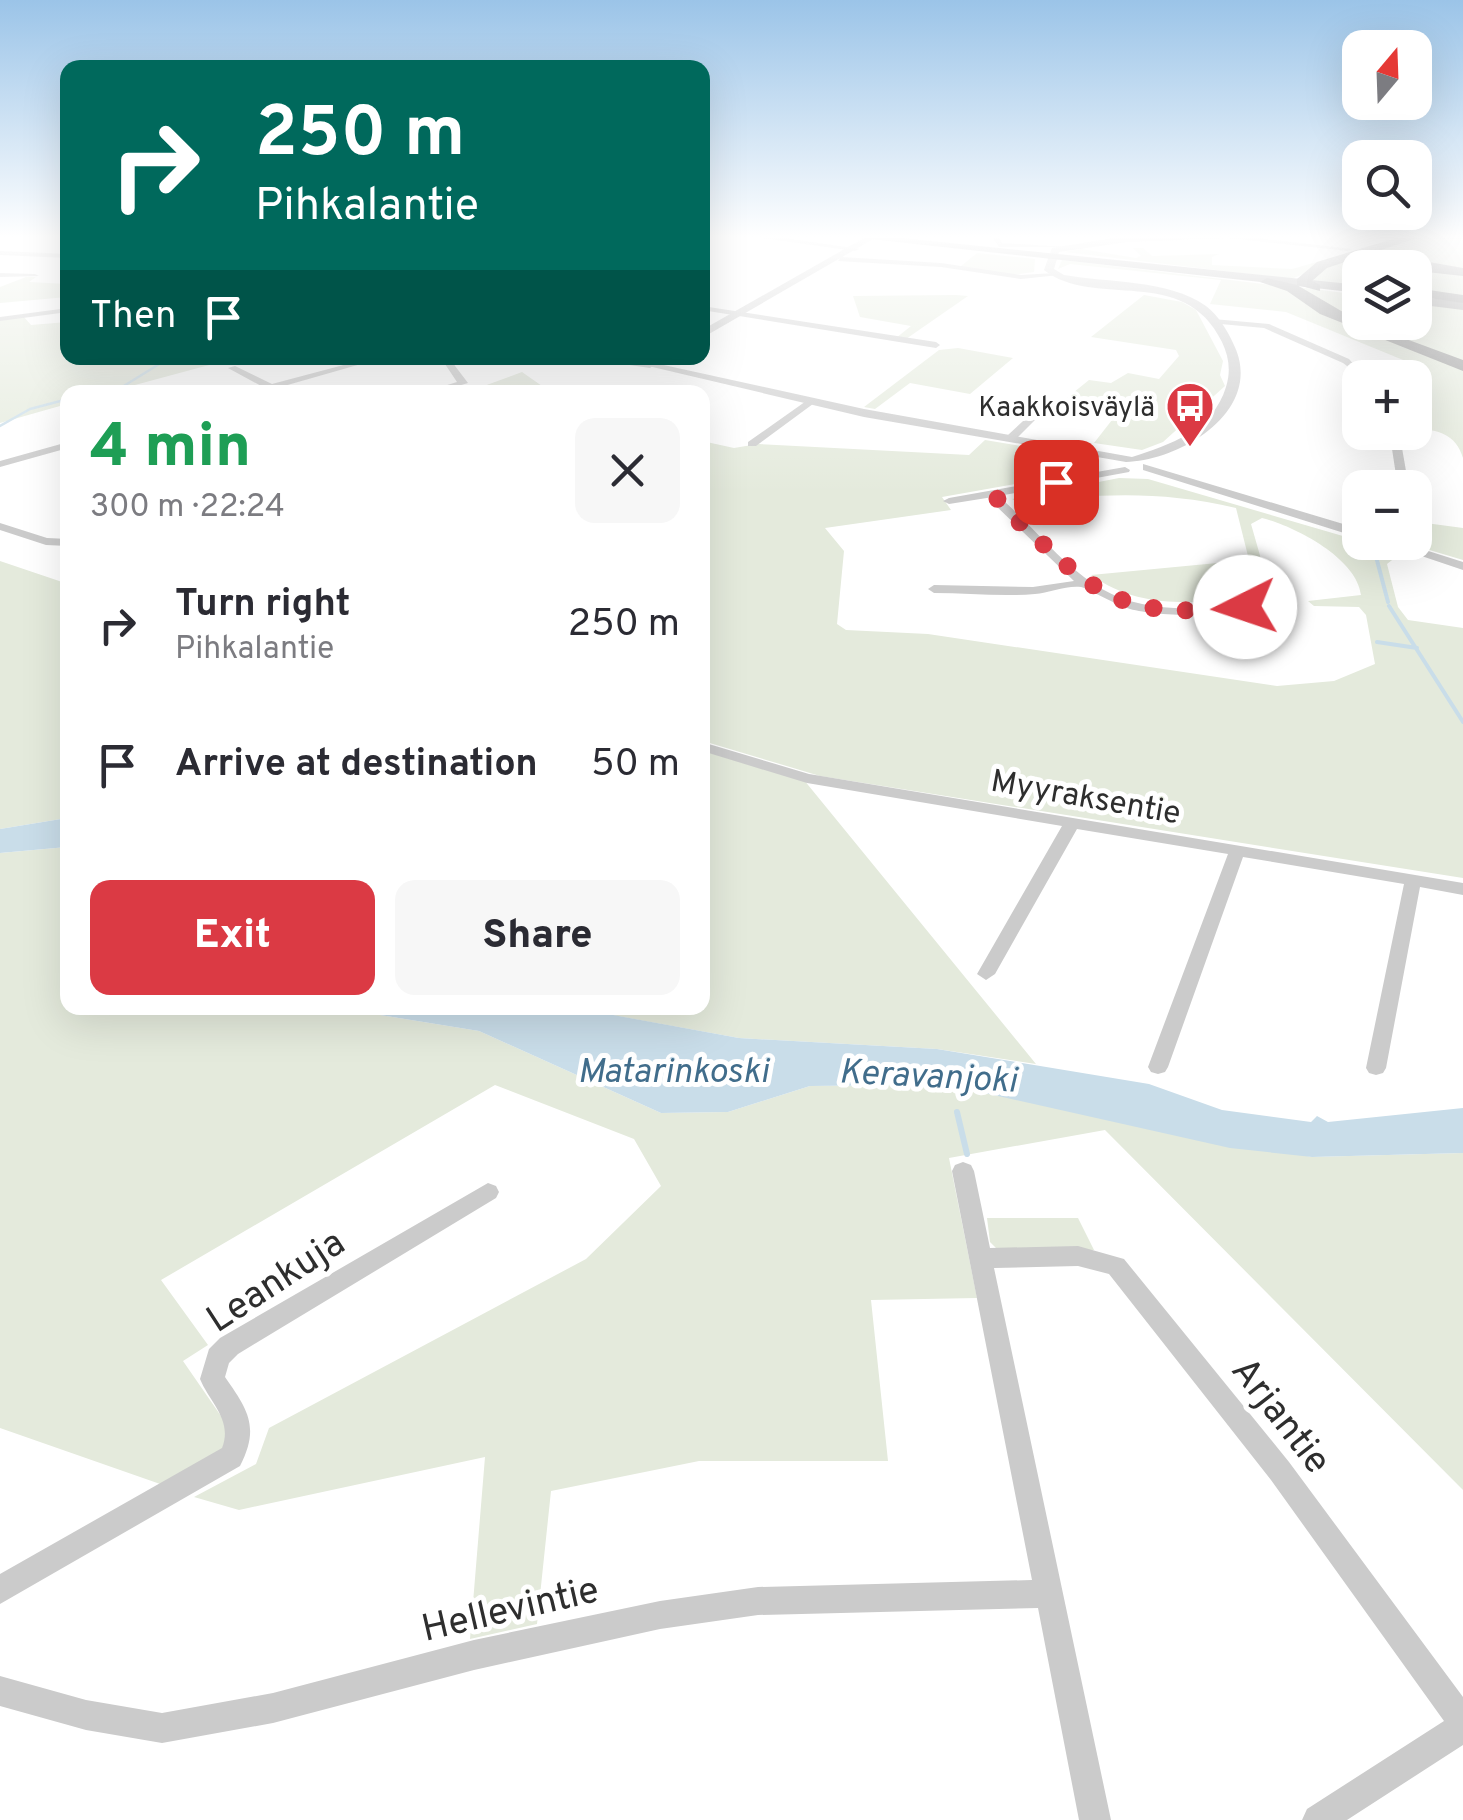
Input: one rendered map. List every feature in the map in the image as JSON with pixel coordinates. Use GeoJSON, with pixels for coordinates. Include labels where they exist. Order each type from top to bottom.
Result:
{"type":"FeatureCollection","features":[{"type":"Feature","properties":{"kind":"highway"},"geometry":{"type":"LineString","coordinates":[[1355,323],[1463,366]]}},
{"type":"Feature","properties":{"kind":"street"},"geometry":{"type":"LineString","coordinates":[[796,323],[936,345]]}},
{"type":"Feature","properties":{"kind":"street"},"geometry":{"type":"LineString","coordinates":[[949,501],[1098,474],[1163,452],[1211,422],[1235,390],[1237,361],[1214,323]]}},
{"type":"Feature","properties":{"kind":"street"},"geometry":{"type":"LineString","coordinates":[[1233,323],[1266,326],[1344,360]]}},
{"type":"Feature","properties":{"kind":"street"},"geometry":{"type":"LineString","coordinates":[[281,385],[351,365]]}},
{"type":"Feature","properties":{"kind":"street"},"geometry":{"type":"LineString","coordinates":[[450,365],[464,383],[456,385]]}},
{"type":"Feature","properties":{"kind":"street"},"geometry":{"type":"LineString","coordinates":[[672,365],[812,401],[1085,450],[1342,529]]}},
{"type":"Feature","properties":{"kind":"street"},"geometry":{"type":"LineString","coordinates":[[232,368],[265,385]]}},
{"type":"Feature","properties":{"kind":"street"},"geometry":{"type":"LineString","coordinates":[[752,444],[812,401]]}},
{"type":"Feature","properties":{"kind":"street"},"geometry":{"type":"LineString","coordinates":[[1012,437],[1038,412]]}},
{"type":"Feature","properties":{"kind":"street"},"geometry":{"type":"LineString","coordinates":[[0,464],[60,446]]}},
{"type":"Feature","properties":{"kind":"street"},"geometry":{"type":"LineString","coordinates":[[999,492],[998,502],[1085,583],[1115,600],[1172,610],[1236,608],[1283,600]]}},
{"type":"Feature","properties":{"kind":"street"},"geometry":{"type":"LineString","coordinates":[[0,526],[60,542]]}},
{"type":"Feature","properties":{"kind":"street"},"geometry":{"type":"LineString","coordinates":[[1432,556],[1463,566]]}},
{"type":"Feature","properties":{"kind":"street"},"geometry":{"type":"LineString","coordinates":[[934,589],[1032,590],[1085,583]]}},
{"type":"Feature","properties":{"kind":"street","name":"Myyraksentie"},"geometry":{"type":"LineString","coordinates":[[710,748],[808,778],[1463,889]]}},
{"type":"Feature","properties":{"kind":"street"},"geometry":{"type":"LineString","coordinates":[[986,974],[1071,824]]}},
{"type":"Feature","properties":{"kind":"street"},"geometry":{"type":"LineString","coordinates":[[1158,1067],[1238,852]]}},
{"type":"Feature","properties":{"kind":"street"},"geometry":{"type":"LineString","coordinates":[[1376,1068],[1413,881]]}},
{"type":"Feature","properties":{"kind":"street"},"geometry":{"type":"LineString","coordinates":[[962,1171],[984,1258],[988,1305],[1095,1820]]}},
{"type":"Feature","properties":{"kind":"street","name":"Leankuja"},"geometry":{"type":"LineString","coordinates":[[0,1590],[232,1457],[241,1442],[242,1430],[212,1379],[218,1357],[229,1346],[488,1192]]}},
{"type":"Feature","properties":{"kind":"street","name":"Arjantie"},"geometry":{"type":"LineString","coordinates":[[984,1258],[1078,1256],[1116,1266],[1280,1472],[1463,1724]]}},
{"type":"Feature","properties":{"kind":"street","name":"Hellevintie"},"geometry":{"type":"LineString","coordinates":[[0,1691],[86,1715],[162,1728],[273,1708],[474,1655],[660,1615],[758,1601],[1047,1594]]}},
{"type":"Feature","properties":{"kind":"street"},"geometry":{"type":"LineString","coordinates":[[1318,1820],[1463,1724]]}},
{"type":"Feature","properties":{"kind":"shaded area"},"geometry":{"type":"Polygon","coordinates":[[[0,323],[60,323],[60,365],[209,365],[135,385],[60,385],[60,406],[0,423],[0,323]]]}},
{"type":"Feature","properties":{"kind":"shaded area"},"geometry":{"type":"Polygon","coordinates":[[[894,323],[929,323],[906,339],[896,338],[911,326],[894,323]]]}},
{"type":"Feature","properties":{"kind":"shaded area"},"geometry":{"type":"Polygon","coordinates":[[[1109,323],[1203,323],[1223,361],[1220,375],[1225,386],[1163,442],[1142,450],[1094,443],[1119,411],[1063,401],[1089,380],[1111,383],[1128,373],[1159,379],[1179,356],[1176,350],[1091,337],[1109,323]]]}},
{"type":"Feature","properties":{"kind":"shaded area"},"geometry":{"type":"Polygon","coordinates":[[[1313,323],[1342,323],[1342,335],[1313,323]]]}},
{"type":"Feature","properties":{"kind":"shaded area"},"geometry":{"type":"Polygon","coordinates":[[[1432,323],[1463,323],[1463,363],[1403,340],[1432,340],[1432,323]]]}},
{"type":"Feature","properties":{"kind":"shaded area"},"geometry":{"type":"Polygon","coordinates":[[[1354,340],[1401,340],[1463,368],[1463,458],[1456,443],[1432,430],[1432,360],[1403,360],[1354,340]]]}},
{"type":"Feature","properties":{"kind":"shaded area"},"geometry":{"type":"Polygon","coordinates":[[[958,348],[1013,358],[970,394],[910,383],[875,409],[864,407],[939,350],[958,348]]]}},
{"type":"Feature","properties":{"kind":"shaded area"},"geometry":{"type":"Polygon","coordinates":[[[522,372],[541,385],[487,385],[522,372]]]}},
{"type":"Feature","properties":{"kind":"shaded area"},"geometry":{"type":"Polygon","coordinates":[[[985,440],[1045,450],[1060,476],[942,497],[951,510],[825,528],[844,551],[837,624],[846,630],[928,634],[1277,686],[1334,681],[1375,664],[1366,615],[1359,607],[1314,606],[1308,601],[1361,595],[1357,581],[1336,556],[1290,528],[1262,518],[1251,524],[1261,559],[1292,586],[1265,588],[1251,598],[1168,602],[1129,594],[1091,575],[1249,560],[1236,508],[1154,496],[1019,503],[1012,499],[1119,478],[1148,479],[1342,536],[1342,560],[1392,560],[1387,564],[1398,607],[1408,620],[1463,628],[1463,878],[820,776],[710,743],[710,443],[734,448],[758,444],[969,455],[985,440]]]}},
{"type":"Feature","properties":{"kind":"shaded area"},"geometry":{"type":"Polygon","coordinates":[[[1432,524],[1463,528],[1463,560],[1432,551],[1432,524]]]}},
{"type":"Feature","properties":{"kind":"shaded area"},"geometry":{"type":"Polygon","coordinates":[[[0,561],[60,581],[60,819],[0,829],[0,561]]]}},
{"type":"Feature","properties":{"kind":"shaded area"},"geometry":{"type":"Polygon","coordinates":[[[710,753],[804,780],[1036,1064],[937,1049],[739,1038],[612,1015],[710,1015],[710,753]]]}},
{"type":"Feature","properties":{"kind":"shaded area"},"geometry":{"type":"Polygon","coordinates":[[[60,848],[60,1015],[380,1015],[479,1031],[661,1113],[728,1112],[810,1086],[906,1085],[980,1092],[1312,1157],[1463,1153],[1463,1490],[1105,1130],[949,1158],[977,1298],[871,1300],[888,1461],[699,1461],[551,1491],[537,1624],[470,1639],[485,1457],[239,1510],[194,1497],[256,1464],[269,1428],[586,1259],[661,1186],[634,1139],[495,1085],[161,1280],[208,1345],[183,1361],[230,1429],[221,1452],[163,1485],[0,1428],[0,853],[60,848]]]}},
{"type":"Feature","properties":{"kind":"shaded area"},"geometry":{"type":"Polygon","coordinates":[[[987,1218],[1078,1218],[1094,1250],[998,1250],[990,1242],[987,1218]]]}},
{"type":"Feature","properties":{"kind":"water"},"geometry":{"type":"Polygon","coordinates":[[[60,819],[60,848],[0,853],[0,829],[60,819]]]}},
{"type":"Feature","properties":{"kind":"water","name":"Matarinkoski"},"geometry":{"type":"Polygon","coordinates":[[[380,1015],[613,1015],[739,1038],[937,1049],[1149,1084],[1222,1110],[1311,1122],[1317,1116],[1328,1122],[1463,1108],[1463,1153],[1312,1157],[1230,1148],[980,1092],[906,1085],[810,1086],[728,1112],[661,1113],[479,1031],[380,1015]]]}},
{"type":"Feature","properties":{"kind":"waterway"},"geometry":{"type":"LineString","coordinates":[[125,385],[158,365]]}},
{"type":"Feature","properties":{"kind":"waterway"},"geometry":{"type":"LineString","coordinates":[[0,426],[30,409],[60,401]]}},
{"type":"Feature","properties":{"kind":"waterway"},"geometry":{"type":"LineString","coordinates":[[1377,560],[1388,602]]}},
{"type":"Feature","properties":{"kind":"waterway"},"geometry":{"type":"LineString","coordinates":[[1389,606],[1416,648]]}},
{"type":"Feature","properties":{"kind":"waterway"},"geometry":{"type":"LineString","coordinates":[[1377,642],[1416,648]]}},
{"type":"Feature","properties":{"kind":"waterway"},"geometry":{"type":"LineString","coordinates":[[1416,648],[1463,722]]}},
{"type":"Feature","properties":{"kind":"waterway","name":"Keravanjoki"},"geometry":{"type":"LineString","coordinates":[[957,1112],[967,1154]]}},
{"type":"Feature","properties":{"kind":"place","name":"Kaakkoisväylä"},"geometry":{"type":"Point","coordinates":[1190,448]}},
{"type":"Feature","properties":{"kind":"route"},"geometry":{"type":"LineString","coordinates":[[1056,482],[999,492],[996,496],[1096,591],[1128,604],[1158,608],[1245,607]]}}]}
